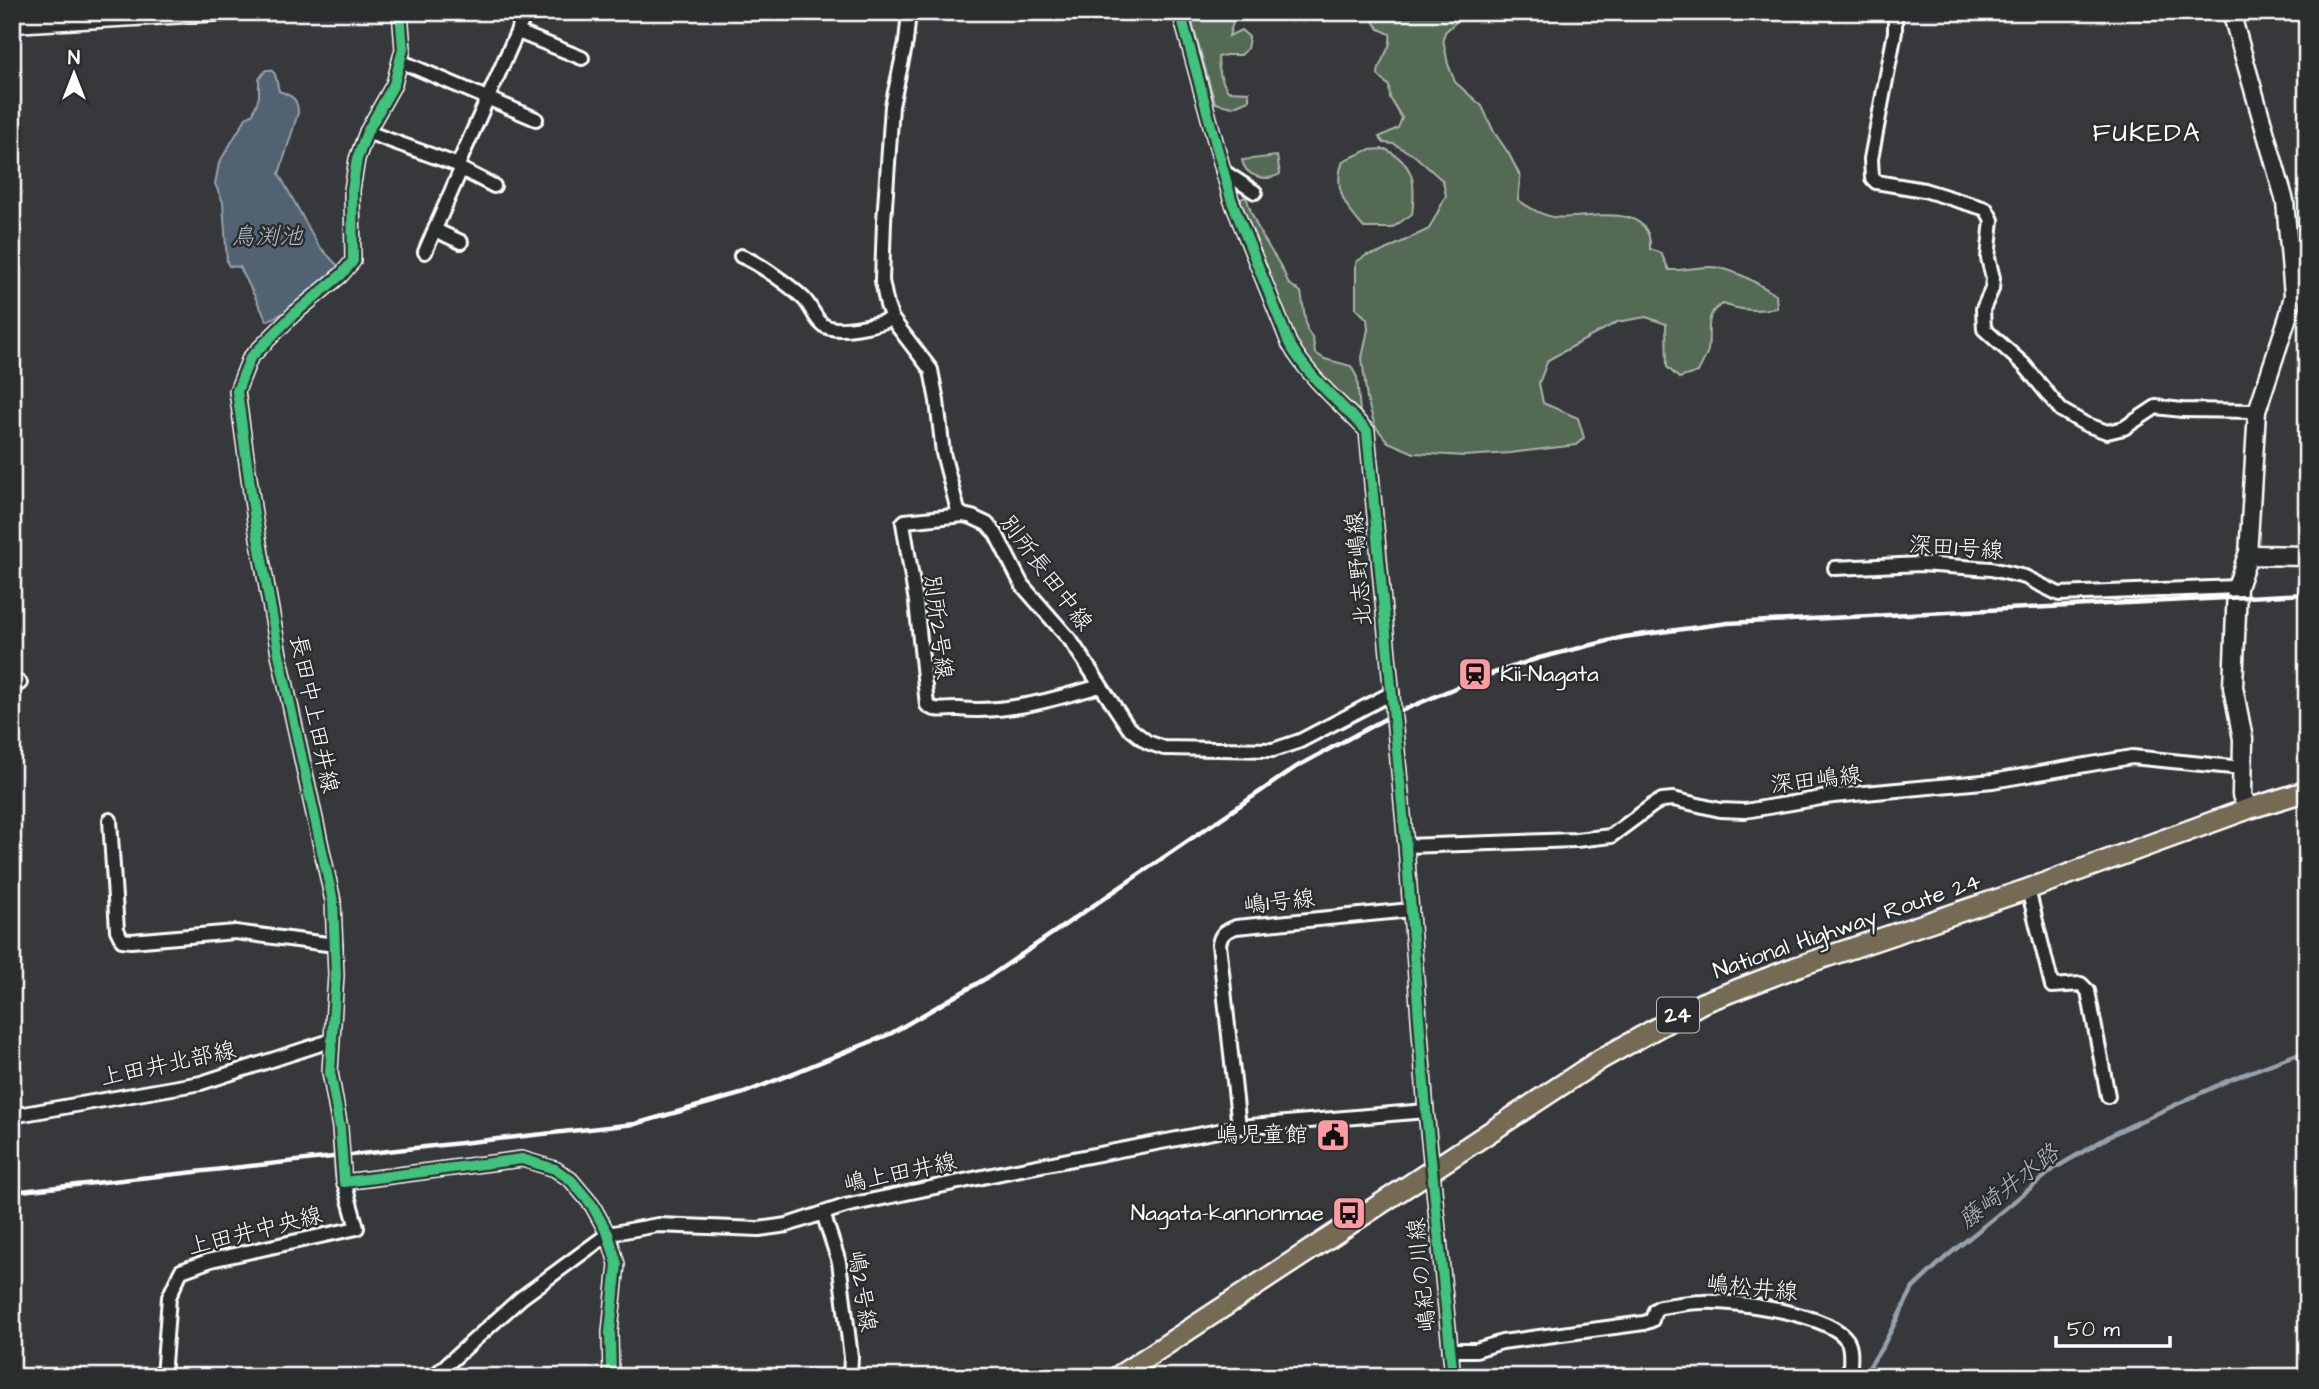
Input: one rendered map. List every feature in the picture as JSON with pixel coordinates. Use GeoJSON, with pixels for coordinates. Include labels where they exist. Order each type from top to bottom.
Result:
{"type":"FeatureCollection","features":[{"type":"Feature","properties":{"kind":"highway","name":"National Highway Route 24"},"geometry":{"type":"LineString","coordinates":[[1117,1377],[1601,1059],[1702,1003],[1796,967],[2028,889],[2248,809],[2307,792]]}},
{"type":"Feature","properties":{"kind":"main road"},"geometry":{"type":"LineString","coordinates":[[2248,809],[2242,795],[2243,739],[2233,687],[2237,587],[2248,555],[2307,556]]}},
{"type":"Feature","properties":{"kind":"street"},"geometry":{"type":"LineString","coordinates":[[12,24],[222,12]]}},
{"type":"Feature","properties":{"kind":"street","name":"長田中上田井線"},"geometry":{"type":"LineString","coordinates":[[344,1177],[340,1128],[330,1072],[334,1013],[333,901],[279,654],[255,520],[237,391],[250,358],[353,261],[352,190],[357,159],[367,132],[394,84],[403,49],[400,12]]}},
{"type":"Feature","properties":{"kind":"street"},"geometry":{"type":"LineString","coordinates":[[425,252],[487,99],[526,12]]}},
{"type":"Feature","properties":{"kind":"street","name":"別所長田中線"},"geometry":{"type":"LineString","coordinates":[[909,12],[906,42],[892,106],[882,281],[892,319],[931,370],[943,453],[958,511],[988,524],[996,534],[1022,585],[1071,641],[1128,727],[1147,742],[1164,748],[1273,750],[1300,741],[1392,693]]}},
{"type":"Feature","properties":{"kind":"street","name":"北志野嶋線"},"geometry":{"type":"LineString","coordinates":[[1180,12],[1231,199],[1289,343],[1297,358],[1326,391],[1367,431],[1406,846],[1432,1169]]}},
{"type":"Feature","properties":{"kind":"street"},"geometry":{"type":"LineString","coordinates":[[1895,12],[1895,33],[1871,159],[1871,178],[1876,182],[1924,190],[1986,209],[1992,220],[1987,258],[1993,278],[1992,289],[1983,309],[1983,329],[2024,365],[2061,410],[2085,424],[2107,432],[2124,428],[2156,407],[2257,411]]}},
{"type":"Feature","properties":{"kind":"street"},"geometry":{"type":"LineString","coordinates":[[2231,12],[2285,201],[2293,295],[2257,411],[2248,555]]}},
{"type":"Feature","properties":{"kind":"street"},"geometry":{"type":"LineString","coordinates":[[518,32],[582,58]]}},
{"type":"Feature","properties":{"kind":"street"},"geometry":{"type":"LineString","coordinates":[[400,61],[536,119]]}},
{"type":"Feature","properties":{"kind":"street"},"geometry":{"type":"LineString","coordinates":[[367,132],[459,167],[494,186]]}},
{"type":"Feature","properties":{"kind":"street"},"geometry":{"type":"LineString","coordinates":[[1223,171],[1255,192]]}},
{"type":"Feature","properties":{"kind":"street"},"geometry":{"type":"LineString","coordinates":[[435,230],[461,242]]}},
{"type":"Feature","properties":{"kind":"street"},"geometry":{"type":"LineString","coordinates":[[741,257],[752,260],[803,298],[824,325],[835,329],[851,328],[892,319]]}},
{"type":"Feature","properties":{"kind":"street","name":"別所2号線"},"geometry":{"type":"LineString","coordinates":[[963,515],[905,521],[902,527],[916,602],[927,705],[930,708],[968,711],[996,709],[1026,705],[1100,686]]}},
{"type":"Feature","properties":{"kind":"street","name":"深田1号線"},"geometry":{"type":"LineString","coordinates":[[1835,568],[1921,564],[1979,568],[2025,577],[2059,594],[2237,587]]}},
{"type":"Feature","properties":{"kind":"street","name":"深田嶋線"},"geometry":{"type":"LineString","coordinates":[[1406,846],[1576,840],[1611,836],[1653,805],[1672,799],[1720,810],[1745,811],[1833,796],[1993,780],[2132,757],[2242,768]]}},
{"type":"Feature","properties":{"kind":"street"},"geometry":{"type":"LineString","coordinates":[[110,820],[117,930],[122,940],[235,932],[335,945]]}},
{"type":"Feature","properties":{"kind":"street"},"geometry":{"type":"LineString","coordinates":[[2028,889],[2052,986],[2081,984],[2088,991],[2108,1096]]}},
{"type":"Feature","properties":{"kind":"street","name":"嶋1号線"},"geometry":{"type":"LineString","coordinates":[[1239,1127],[1220,936],[1236,927],[1411,910]]}},
{"type":"Feature","properties":{"kind":"street","name":"上田井北部線"},"geometry":{"type":"LineString","coordinates":[[12,1116],[201,1083],[330,1041]]}},
{"type":"Feature","properties":{"kind":"street","name":"嶋上田井線"},"geometry":{"type":"LineString","coordinates":[[433,1377],[521,1298],[608,1234],[658,1225],[759,1229],[787,1225],[845,1206],[1239,1127],[1426,1111]]}},
{"type":"Feature","properties":{"kind":"street"},"geometry":{"type":"LineString","coordinates":[[344,1177],[522,1159],[555,1169],[571,1180],[592,1205],[608,1234],[617,1264],[609,1356],[611,1377]]}},
{"type":"Feature","properties":{"kind":"street","name":"嶋紀の川線"},"geometry":{"type":"LineString","coordinates":[[1432,1169],[1453,1377]]}},
{"type":"Feature","properties":{"kind":"street","name":"上田井中央線"},"geometry":{"type":"LineString","coordinates":[[163,1377],[169,1297],[181,1271],[211,1260],[357,1228],[344,1177]]}},
{"type":"Feature","properties":{"kind":"street","name":"嶋2号線"},"geometry":{"type":"LineString","coordinates":[[823,1213],[839,1262],[851,1357],[850,1377]]}},
{"type":"Feature","properties":{"kind":"street","name":"嶋松井線"},"geometry":{"type":"LineString","coordinates":[[1450,1350],[1476,1350],[1502,1342],[1644,1323],[1652,1320],[1655,1310],[1660,1307],[1704,1301],[1808,1316],[1831,1326],[1849,1342],[1850,1377]]}},
{"type":"Feature","properties":{"kind":"green space"},"geometry":{"type":"Polygon","coordinates":[[[1192,12],[1236,12],[1229,36],[1241,30],[1249,37],[1247,49],[1241,55],[1218,57],[1219,66],[1228,91],[1249,92],[1249,100],[1232,107],[1215,103],[1193,26],[1192,12]]]}},
{"type":"Feature","properties":{"kind":"green space"},"geometry":{"type":"Polygon","coordinates":[[[1376,12],[1467,12],[1445,32],[1443,39],[1448,64],[1455,82],[1482,106],[1494,132],[1509,154],[1520,176],[1518,200],[1539,213],[1553,217],[1613,215],[1640,223],[1648,233],[1650,249],[1661,253],[1669,270],[1709,267],[1735,273],[1776,295],[1777,308],[1750,310],[1723,304],[1717,308],[1710,318],[1708,350],[1698,372],[1679,378],[1667,367],[1666,324],[1646,317],[1617,322],[1548,360],[1539,383],[1543,403],[1578,418],[1584,438],[1576,445],[1465,456],[1414,453],[1388,442],[1375,426],[1367,399],[1362,358],[1368,329],[1367,319],[1356,308],[1356,262],[1429,229],[1446,196],[1443,181],[1415,156],[1394,144],[1384,143],[1379,137],[1398,128],[1402,118],[1390,98],[1389,86],[1378,75],[1380,64],[1388,50],[1390,34],[1379,29],[1373,21],[1376,12]]]}},
{"type":"Feature","properties":{"kind":"green space"},"geometry":{"type":"Polygon","coordinates":[[[1385,149],[1408,168],[1414,193],[1412,214],[1392,228],[1364,228],[1343,197],[1340,171],[1343,161],[1368,150],[1385,149]]]}},
{"type":"Feature","properties":{"kind":"green space"},"geometry":{"type":"Polygon","coordinates":[[[1277,156],[1280,174],[1269,178],[1252,174],[1242,160],[1277,156]]]}},
{"type":"Feature","properties":{"kind":"green space"},"geometry":{"type":"Polygon","coordinates":[[[1245,197],[1288,283],[1301,292],[1307,330],[1313,339],[1315,353],[1325,359],[1351,366],[1357,377],[1360,412],[1340,397],[1315,371],[1295,342],[1240,207],[1241,199],[1245,197]]]}},
{"type":"Feature","properties":{"kind":"water","name":"鳥渕池"},"geometry":{"type":"Polygon","coordinates":[[[266,70],[275,74],[279,91],[293,98],[298,108],[279,174],[318,245],[338,266],[338,270],[284,313],[267,321],[240,267],[229,266],[227,262],[223,202],[215,184],[219,163],[246,118],[253,113],[259,97],[259,79],[266,70]]]}},
{"type":"Feature","properties":{"kind":"waterway","name":"藤崎井水路"},"geometry":{"type":"LineString","coordinates":[[1863,1377],[1884,1344],[1913,1288],[1946,1257],[2055,1168],[2117,1132],[2229,1080],[2307,1053]]}},
{"type":"Feature","properties":{"kind":"railway"},"geometry":{"type":"LineString","coordinates":[[12,1192],[635,1124],[744,1093],[890,1034],[990,976],[1296,767],[1394,714],[1476,679],[1539,658],[1624,637],[1728,623],[2307,594]]}},
{"type":"Feature","properties":{"kind":"cycle path"},"geometry":{"type":"LineString","coordinates":[[400,12],[403,49],[394,84],[367,132],[357,159],[352,190],[353,261],[250,358],[237,391],[255,521],[279,654],[333,901],[336,975],[330,1072],[340,1128],[344,1182],[522,1159],[555,1169],[571,1180],[592,1205],[608,1234],[617,1264],[610,1332],[611,1377]]}},
{"type":"Feature","properties":{"kind":"cycle path"},"geometry":{"type":"LineString","coordinates":[[1180,12],[1231,199],[1289,343],[1315,378],[1367,431],[1406,846],[1426,1111],[1453,1377]]}},
{"type":"Feature","properties":{"kind":"place","name":"Kii-Nagata"},"geometry":{"type":"Point","coordinates":[1475,674]}},
{"type":"Feature","properties":{"kind":"place","name":"嶋児童館"},"geometry":{"type":"Point","coordinates":[1333,1135]}},
{"type":"Feature","properties":{"kind":"place","name":"Nagata-kannonmae"},"geometry":{"type":"Point","coordinates":[1349,1213]}},
{"type":"Feature","properties":{"kind":"district","name":"FUKEDA"},"geometry":{"type":"Point","coordinates":[2147,133]}}]}
